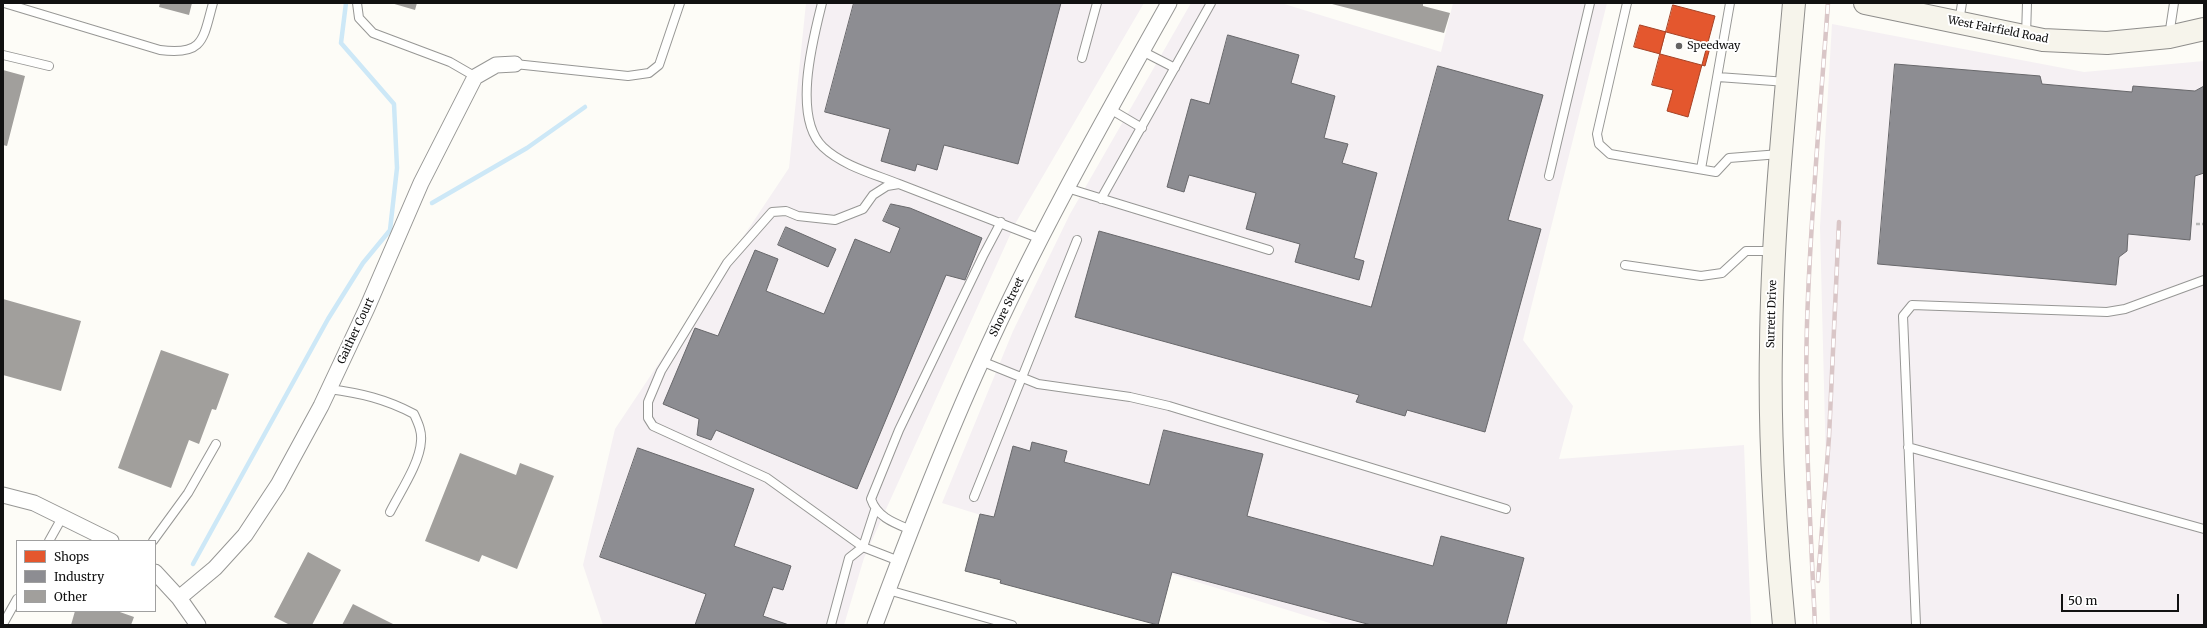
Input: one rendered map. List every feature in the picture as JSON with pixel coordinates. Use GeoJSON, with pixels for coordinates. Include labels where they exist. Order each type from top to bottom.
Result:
{"type":"FeatureCollection","features":[{"type":"Feature","properties":{"kind":"street","name":"Shore Street"},"geometry":{"type":"LineString","coordinates":[[875,625],[911,530],[981,361],[1067,188],[1169,3]]}},
{"type":"Feature","properties":{"kind":"street","name":"Surrett Drive"},"geometry":{"type":"LineString","coordinates":[[1784,625],[1773,506],[1771,347],[1775,251],[1794,3]]}},
{"type":"Feature","properties":{"kind":"street","name":"West Fairfield Road"},"geometry":{"type":"LineString","coordinates":[[1875,4],[1927,13],[1960,13],[2026,37],[2043,40],[2107,43],[2169,37],[2204,29]]}},
{"type":"Feature","properties":{"kind":"street"},"geometry":{"type":"LineString","coordinates":[[476,77],[496,65],[515,64]]}},
{"type":"Feature","properties":{"kind":"street","name":"Gaither Court"},"geometry":{"type":"LineString","coordinates":[[179,598],[215,568],[245,535],[278,485],[329,389],[367,308],[421,183],[476,77]]}},
{"type":"Feature","properties":{"kind":"street"},"geometry":{"type":"LineString","coordinates":[[3,494],[34,503],[109,540]]}},
{"type":"Feature","properties":{"kind":"street"},"geometry":{"type":"LineString","coordinates":[[156,573],[179,598],[198,625]]}},
{"type":"Feature","properties":{"kind":"lane"},"geometry":{"type":"LineString","coordinates":[[4,3],[160,50],[179,53],[195,47],[204,36],[213,3]]}},
{"type":"Feature","properties":{"kind":"lane"},"geometry":{"type":"LineString","coordinates":[[357,3],[359,18],[373,33],[450,62],[476,77]]}},
{"type":"Feature","properties":{"kind":"lane"},"geometry":{"type":"LineString","coordinates":[[515,64],[628,76],[649,73],[659,65],[680,3]]}},
{"type":"Feature","properties":{"kind":"lane"},"geometry":{"type":"LineString","coordinates":[[822,3],[810,66],[806,99],[813,131],[822,145],[832,154],[852,165],[1001,222],[1041,239]]}},
{"type":"Feature","properties":{"kind":"lane"},"geometry":{"type":"LineString","coordinates":[[1082,58],[1097,3]]}},
{"type":"Feature","properties":{"kind":"lane"},"geometry":{"type":"LineString","coordinates":[[1101,199],[1211,3]]}},
{"type":"Feature","properties":{"kind":"lane"},"geometry":{"type":"LineString","coordinates":[[1549,176],[1590,3]]}},
{"type":"Feature","properties":{"kind":"lane"},"geometry":{"type":"LineString","coordinates":[[1627,3],[1597,134],[1599,144],[1610,154],[1716,172],[1729,158],[1782,154]]}},
{"type":"Feature","properties":{"kind":"lane"},"geometry":{"type":"LineString","coordinates":[[1701,169],[1730,3]]}},
{"type":"Feature","properties":{"kind":"lane"},"geometry":{"type":"LineString","coordinates":[[2026,37],[2027,3]]}},
{"type":"Feature","properties":{"kind":"lane"},"geometry":{"type":"LineString","coordinates":[[2169,37],[2174,3]]}},
{"type":"Feature","properties":{"kind":"lane"},"geometry":{"type":"LineString","coordinates":[[1142,51],[1175,68]]}},
{"type":"Feature","properties":{"kind":"lane"},"geometry":{"type":"LineString","coordinates":[[3,54],[49,66]]}},
{"type":"Feature","properties":{"kind":"lane"},"geometry":{"type":"LineString","coordinates":[[1718,77],[1787,82]]}},
{"type":"Feature","properties":{"kind":"lane"},"geometry":{"type":"LineString","coordinates":[[1110,109],[1142,128]]}},
{"type":"Feature","properties":{"kind":"lane"},"geometry":{"type":"LineString","coordinates":[[899,184],[887,186],[873,195],[863,209],[835,220],[798,216],[786,211],[772,212],[727,263],[661,370],[648,402],[648,418],[653,426],[767,478],[863,547],[899,561]]}},
{"type":"Feature","properties":{"kind":"lane"},"geometry":{"type":"LineString","coordinates":[[1067,188],[1269,250]]}},
{"type":"Feature","properties":{"kind":"lane"},"geometry":{"type":"LineString","coordinates":[[830,625],[849,558],[863,547],[874,510],[871,499],[899,430],[1001,222]]}},
{"type":"Feature","properties":{"kind":"lane"},"geometry":{"type":"LineString","coordinates":[[974,497],[1023,378],[1077,240]]}},
{"type":"Feature","properties":{"kind":"lane"},"geometry":{"type":"LineString","coordinates":[[1625,265],[1701,276],[1722,273],[1746,251],[1775,251]]}},
{"type":"Feature","properties":{"kind":"lane"},"geometry":{"type":"LineString","coordinates":[[1916,625],[1903,316],[1912,305],[2107,312],[2125,309],[2204,280]]}},
{"type":"Feature","properties":{"kind":"lane"},"geometry":{"type":"LineString","coordinates":[[981,361],[1038,384],[1130,397],[1169,406],[1506,509]]}},
{"type":"Feature","properties":{"kind":"lane"},"geometry":{"type":"LineString","coordinates":[[329,389],[362,393],[384,400],[414,414],[421,430],[421,442],[416,459],[390,512]]}},
{"type":"Feature","properties":{"kind":"lane"},"geometry":{"type":"LineString","coordinates":[[154,540],[188,493],[216,444]]}},
{"type":"Feature","properties":{"kind":"lane"},"geometry":{"type":"LineString","coordinates":[[1908,447],[2204,529]]}},
{"type":"Feature","properties":{"kind":"lane"},"geometry":{"type":"LineString","coordinates":[[874,510],[888,520],[911,530]]}},
{"type":"Feature","properties":{"kind":"lane"},"geometry":{"type":"LineString","coordinates":[[50,540],[62,516]]}},
{"type":"Feature","properties":{"kind":"lane"},"geometry":{"type":"LineString","coordinates":[[888,590],[1012,625]]}},
{"type":"Feature","properties":{"kind":"lane"},"geometry":{"type":"LineString","coordinates":[[3,624],[16,601]]}},
{"type":"Feature","properties":{"kind":"path"},"geometry":{"type":"LineString","coordinates":[[2196,224],[2204,224]]}},
{"type":"Feature","properties":{"kind":"shaded area"},"geometry":{"type":"Polygon","coordinates":[[[806,3],[1144,3],[1015,224],[864,558],[844,625],[603,625],[583,565],[615,429],[789,168],[806,3]]]}},
{"type":"Feature","properties":{"kind":"shaded area"},"geometry":{"type":"Polygon","coordinates":[[[1191,3],[1281,3],[1441,52],[1453,3],[1607,3],[1523,340],[1573,406],[1559,459],[1744,445],[1751,625],[1336,625],[942,503],[1013,331],[1070,214],[1191,3]]]}},
{"type":"Feature","properties":{"kind":"shaded area"},"geometry":{"type":"Polygon","coordinates":[[[1832,24],[2084,72],[2204,61],[2204,625],[1830,625],[1820,227],[1832,24]]]}},
{"type":"Feature","properties":{"kind":"building: Shops"},"geometry":{"type":"Polygon","coordinates":[[[1673,5],[1715,16],[1688,117],[1667,111],[1673,90],[1652,85],[1673,5]]]}},
{"type":"Feature","properties":{"kind":"building: Shops"},"geometry":{"type":"Polygon","coordinates":[[[1640,25],[1711,44],[1705,66],[1634,47],[1640,25]]]}},
{"type":"Feature","properties":{"kind":"building: Industry"},"geometry":{"type":"Polygon","coordinates":[[[854,3],[1061,3],[1018,164],[944,145],[937,170],[917,164],[915,171],[881,161],[890,129],[825,112],[854,3]]]}},
{"type":"Feature","properties":{"kind":"building: Industry"},"geometry":{"type":"Polygon","coordinates":[[[1228,35],[1299,55],[1291,83],[1335,96],[1324,138],[1348,144],[1342,163],[1377,173],[1354,258],[1364,261],[1359,280],[1295,262],[1300,244],[1246,229],[1256,193],[1189,175],[1184,192],[1167,187],[1191,99],[1209,104],[1228,35]]]}},
{"type":"Feature","properties":{"kind":"building: Industry"},"geometry":{"type":"Polygon","coordinates":[[[1895,64],[2040,76],[2042,84],[2132,92],[2133,86],[2195,91],[2204,86],[2204,173],[2195,176],[2190,240],[2128,234],[2127,251],[2119,257],[2116,285],[1878,264],[1895,64]]]}},
{"type":"Feature","properties":{"kind":"building: Industry"},"geometry":{"type":"Polygon","coordinates":[[[1438,66],[1543,95],[1508,220],[1541,229],[1485,432],[1407,410],[1405,416],[1356,402],[1359,395],[1075,317],[1099,231],[1371,307],[1438,66]]]}},
{"type":"Feature","properties":{"kind":"building: Industry"},"geometry":{"type":"Polygon","coordinates":[[[891,204],[910,208],[982,238],[965,280],[946,275],[857,489],[716,430],[711,440],[697,435],[699,419],[663,404],[695,328],[718,336],[755,250],[778,259],[766,291],[824,314],[855,239],[890,253],[900,228],[883,221],[891,204]]]}},
{"type":"Feature","properties":{"kind":"building: Industry"},"geometry":{"type":"Polygon","coordinates":[[[786,227],[836,249],[828,267],[778,245],[786,227]]]}},
{"type":"Feature","properties":{"kind":"building: Industry"},"geometry":{"type":"Polygon","coordinates":[[[1164,430],[1263,454],[1247,516],[1433,566],[1441,536],[1524,558],[1506,625],[1371,625],[1172,572],[1158,625],[1000,583],[1001,580],[965,571],[980,514],[994,517],[1013,446],[1030,451],[1032,442],[1067,451],[1064,462],[1149,485],[1164,430]]]}},
{"type":"Feature","properties":{"kind":"building: Industry"},"geometry":{"type":"Polygon","coordinates":[[[638,448],[754,489],[734,546],[791,566],[783,590],[773,587],[763,616],[789,625],[695,625],[706,594],[600,557],[638,448]]]}},
{"type":"Feature","properties":{"kind":"building: Other"},"geometry":{"type":"Polygon","coordinates":[[[160,3],[192,3],[189,15],[159,7],[160,3]]]}},
{"type":"Feature","properties":{"kind":"building: Other"},"geometry":{"type":"Polygon","coordinates":[[[391,3],[417,3],[415,10],[391,3]]]}},
{"type":"Feature","properties":{"kind":"building: Other"},"geometry":{"type":"Polygon","coordinates":[[[1423,3],[1423,6],[1450,13],[1444,33],[1332,4],[1423,3]]]}},
{"type":"Feature","properties":{"kind":"building: Other"},"geometry":{"type":"Polygon","coordinates":[[[3,70],[25,76],[7,146],[3,145],[3,70]]]}},
{"type":"Feature","properties":{"kind":"building: Other"},"geometry":{"type":"Polygon","coordinates":[[[3,299],[81,321],[61,391],[3,375],[3,299]]]}},
{"type":"Feature","properties":{"kind":"building: Other"},"geometry":{"type":"Polygon","coordinates":[[[161,350],[229,374],[216,410],[212,409],[199,444],[189,440],[171,488],[118,468],[161,350]]]}},
{"type":"Feature","properties":{"kind":"building: Other"},"geometry":{"type":"Polygon","coordinates":[[[460,453],[516,475],[520,463],[554,476],[517,569],[482,555],[479,562],[425,541],[460,453]]]}},
{"type":"Feature","properties":{"kind":"building: Other"},"geometry":{"type":"Polygon","coordinates":[[[308,552],[341,570],[312,625],[290,625],[274,617],[308,552]]]}},
{"type":"Feature","properties":{"kind":"building: Other"},"geometry":{"type":"Polygon","coordinates":[[[353,604],[395,625],[342,625],[353,604]]]}},
{"type":"Feature","properties":{"kind":"building: Other"},"geometry":{"type":"Polygon","coordinates":[[[75,612],[120,612],[134,617],[131,625],[71,625],[75,612]]]}},
{"type":"Feature","properties":{"kind":"waterway"},"geometry":{"type":"LineString","coordinates":[[346,3],[341,43],[394,104],[397,168],[390,230]]}},
{"type":"Feature","properties":{"kind":"waterway"},"geometry":{"type":"LineString","coordinates":[[432,203],[527,148],[585,107]]}},
{"type":"Feature","properties":{"kind":"waterway"},"geometry":{"type":"LineString","coordinates":[[193,564],[328,319],[363,263],[391,229]]}},
{"type":"Feature","properties":{"kind":"railway"},"geometry":{"type":"LineString","coordinates":[[1815,625],[1806,379],[1812,224],[1828,3]]}},
{"type":"Feature","properties":{"kind":"railway"},"geometry":{"type":"LineString","coordinates":[[1818,581],[1829,437],[1839,222]]}},
{"type":"Feature","properties":{"kind":"place","name":"Speedway"},"geometry":{"type":"Point","coordinates":[1679,46]}}]}
